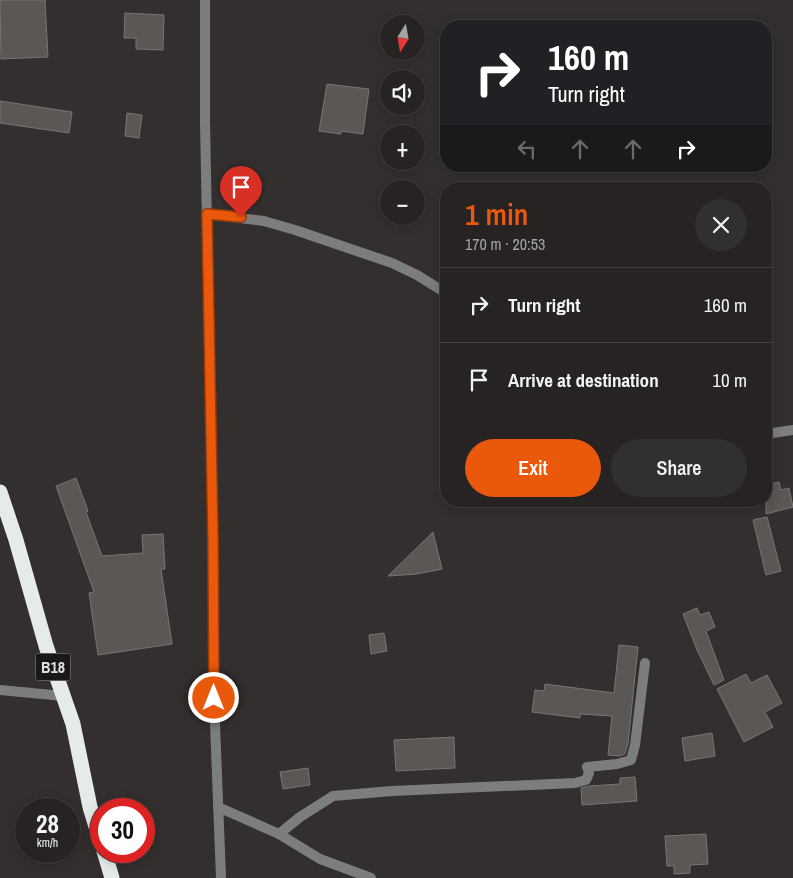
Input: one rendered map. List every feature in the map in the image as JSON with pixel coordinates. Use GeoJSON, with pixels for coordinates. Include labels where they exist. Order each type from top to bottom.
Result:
{"type":"FeatureCollection","features":[{"type":"Feature","properties":{"kind":"highway","name":"B18"},"geometry":{"type":"LineString","coordinates":[[0,492],[16,540],[46,646],[73,724],[90,807]]}},
{"type":"Feature","properties":{"kind":"highway"},"geometry":{"type":"LineString","coordinates":[[108,863],[112,878]]}},
{"type":"Feature","properties":{"kind":"street"},"geometry":{"type":"LineString","coordinates":[[205,0],[214,698],[221,878]]}},
{"type":"Feature","properties":{"kind":"street"},"geometry":{"type":"LineString","coordinates":[[207,214],[264,221],[295,230],[392,263],[440,289]]}},
{"type":"Feature","properties":{"kind":"street"},"geometry":{"type":"LineString","coordinates":[[772,433],[793,430]]}},
{"type":"Feature","properties":{"kind":"street"},"geometry":{"type":"LineString","coordinates":[[278,834],[333,796],[392,791],[575,783],[586,780],[589,773],[587,767],[617,764],[631,760],[635,745],[645,663]]}},
{"type":"Feature","properties":{"kind":"street"},"geometry":{"type":"LineString","coordinates":[[0,690],[63,696]]}},
{"type":"Feature","properties":{"kind":"street"},"geometry":{"type":"LineString","coordinates":[[218,807],[278,834],[320,859],[371,878]]}},
{"type":"Feature","properties":{"kind":"building"},"geometry":{"type":"Polygon","coordinates":[[[0,0],[45,0],[48,57],[1,59],[0,0]]]}},
{"type":"Feature","properties":{"kind":"building"},"geometry":{"type":"Polygon","coordinates":[[[125,13],[164,15],[163,50],[136,49],[136,38],[124,38],[125,13]]]}},
{"type":"Feature","properties":{"kind":"building"},"geometry":{"type":"Polygon","coordinates":[[[327,84],[369,89],[363,134],[319,131],[327,84]]]}},
{"type":"Feature","properties":{"kind":"building"},"geometry":{"type":"Polygon","coordinates":[[[0,101],[72,112],[69,133],[0,123],[0,101]]]}},
{"type":"Feature","properties":{"kind":"building"},"geometry":{"type":"Polygon","coordinates":[[[127,113],[142,115],[139,138],[125,136],[127,113]]]}},
{"type":"Feature","properties":{"kind":"building"},"geometry":{"type":"Polygon","coordinates":[[[76,478],[102,556],[143,553],[142,535],[163,534],[165,569],[161,569],[172,644],[98,655],[89,593],[94,592],[56,486],[76,478]]]}},
{"type":"Feature","properties":{"kind":"building"},"geometry":{"type":"Polygon","coordinates":[[[779,482],[781,490],[789,488],[793,507],[766,514],[766,507],[772,507],[772,484],[779,482]]]}},
{"type":"Feature","properties":{"kind":"building"},"geometry":{"type":"Polygon","coordinates":[[[767,517],[781,571],[766,575],[753,520],[767,517]]]}},
{"type":"Feature","properties":{"kind":"building"},"geometry":{"type":"Polygon","coordinates":[[[433,532],[442,569],[417,574],[388,576],[433,532]]]}},
{"type":"Feature","properties":{"kind":"building"},"geometry":{"type":"Polygon","coordinates":[[[697,608],[700,615],[709,612],[715,627],[706,631],[724,680],[714,685],[697,650],[683,614],[697,608]]]}},
{"type":"Feature","properties":{"kind":"building"},"geometry":{"type":"Polygon","coordinates":[[[384,633],[387,651],[371,654],[369,635],[384,633]]]}},
{"type":"Feature","properties":{"kind":"building"},"geometry":{"type":"Polygon","coordinates":[[[619,645],[638,647],[628,744],[625,754],[620,756],[608,755],[612,716],[580,714],[580,718],[532,712],[535,690],[544,691],[545,684],[614,693],[619,645]]]}},
{"type":"Feature","properties":{"kind":"building"},"geometry":{"type":"Polygon","coordinates":[[[746,674],[751,683],[767,675],[782,703],[765,712],[773,727],[744,742],[717,689],[746,674]]]}},
{"type":"Feature","properties":{"kind":"building"},"geometry":{"type":"Polygon","coordinates":[[[712,733],[715,756],[685,761],[682,738],[712,733]]]}},
{"type":"Feature","properties":{"kind":"building"},"geometry":{"type":"Polygon","coordinates":[[[454,737],[455,768],[396,771],[394,740],[454,737]]]}},
{"type":"Feature","properties":{"kind":"building"},"geometry":{"type":"Polygon","coordinates":[[[308,768],[310,785],[283,789],[280,772],[308,768]]]}},
{"type":"Feature","properties":{"kind":"building"},"geometry":{"type":"Polygon","coordinates":[[[635,777],[637,801],[582,805],[581,788],[620,784],[620,778],[635,777]]]}},
{"type":"Feature","properties":{"kind":"building"},"geometry":{"type":"Polygon","coordinates":[[[706,834],[708,864],[690,865],[690,873],[674,874],[674,866],[667,866],[665,836],[706,834]]]}},
{"type":"Feature","properties":{"kind":"route"},"geometry":{"type":"LineString","coordinates":[[214,698],[207,214],[241,217]]}}]}
